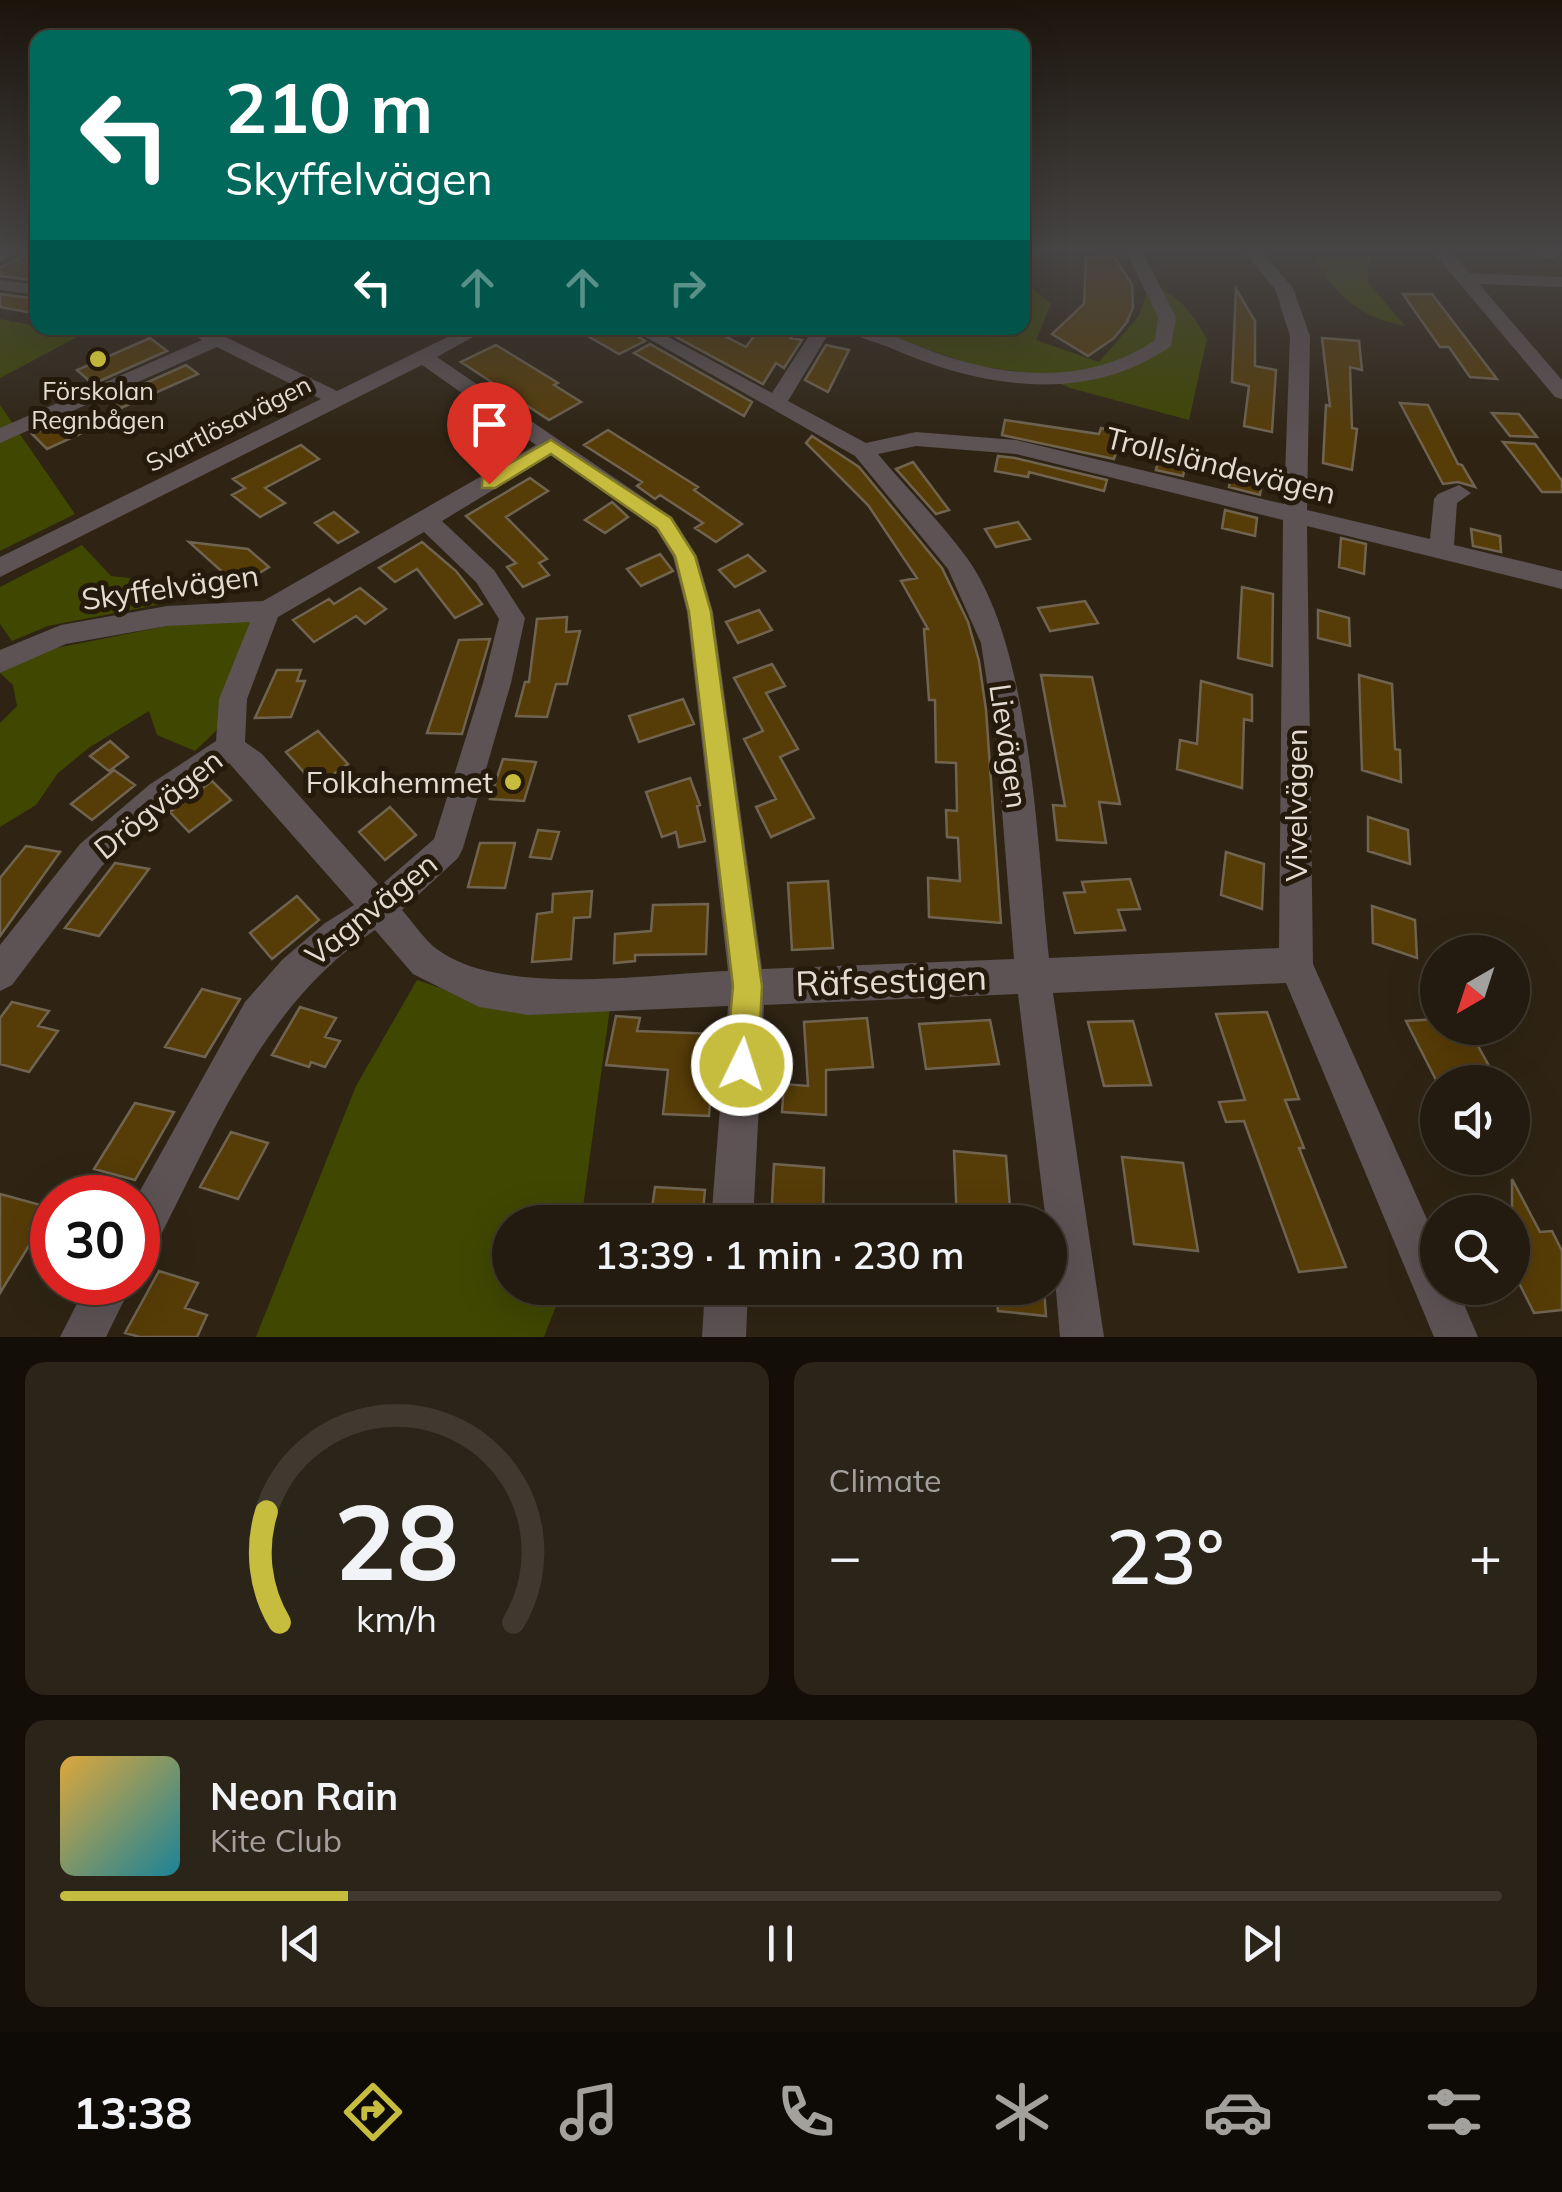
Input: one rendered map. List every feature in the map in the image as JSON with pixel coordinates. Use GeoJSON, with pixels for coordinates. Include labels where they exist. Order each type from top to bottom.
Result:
{"type":"FeatureCollection","features":[{"type":"Feature","properties":{"kind":"street"},"geometry":{"type":"LineString","coordinates":[[872,335],[938,360],[996,374],[1053,380],[1103,375],[1142,360],[1164,342],[1166,315]]}},
{"type":"Feature","properties":{"kind":"street","name":"Vivelvägen"},"geometry":{"type":"LineString","coordinates":[[1293,315],[1300,336],[1295,514],[1296,965],[1456,1337]]}},
{"type":"Feature","properties":{"kind":"street"},"geometry":{"type":"LineString","coordinates":[[1500,315],[1552,370],[1562,393]]}},
{"type":"Feature","properties":{"kind":"street"},"geometry":{"type":"LineString","coordinates":[[208,335],[337,399]]}},
{"type":"Feature","properties":{"kind":"street","name":"Svartlösavägen"},"geometry":{"type":"LineString","coordinates":[[0,568],[466,335]]}},
{"type":"Feature","properties":{"kind":"street","name":"Lievägen"},"geometry":{"type":"LineString","coordinates":[[652,335],[863,451],[960,565],[994,642],[1012,748],[1033,975],[1082,1337]]}},
{"type":"Feature","properties":{"kind":"street"},"geometry":{"type":"LineString","coordinates":[[777,402],[819,335]]}},
{"type":"Feature","properties":{"kind":"street"},"geometry":{"type":"LineString","coordinates":[[0,436],[218,340]]}},
{"type":"Feature","properties":{"kind":"street"},"geometry":{"type":"LineString","coordinates":[[422,356],[664,523],[685,556],[700,612],[747,986],[733,1205]]}},
{"type":"Feature","properties":{"kind":"street","name":"Trollsländevägen"},"geometry":{"type":"LineString","coordinates":[[863,451],[916,439],[1016,447],[1562,580]]}},
{"type":"Feature","properties":{"kind":"street","name":"Skyffelvägen"},"geometry":{"type":"LineString","coordinates":[[0,662],[61,635],[167,616],[266,611],[551,446]]}},
{"type":"Feature","properties":{"kind":"street"},"geometry":{"type":"LineString","coordinates":[[1442,549],[1446,500],[1459,492]]}},
{"type":"Feature","properties":{"kind":"street","name":"Vagnvägen"},"geometry":{"type":"LineString","coordinates":[[160,1195],[258,1015],[294,972],[337,935],[378,909],[447,848],[498,683],[512,618],[485,576],[427,521]]}},
{"type":"Feature","properties":{"kind":"street","name":"Drögvägen"},"geometry":{"type":"LineString","coordinates":[[0,973],[92,855],[160,796],[230,746],[233,699],[266,611]]}},
{"type":"Feature","properties":{"kind":"street","name":"Räfsestigen"},"geometry":{"type":"LineString","coordinates":[[230,746],[250,763],[425,962],[479,989],[528,997],[1296,965]]}},
{"type":"Feature","properties":{"kind":"street"},"geometry":{"type":"LineString","coordinates":[[82,1337],[99,1305]]}},
{"type":"Feature","properties":{"kind":"street"},"geometry":{"type":"LineString","coordinates":[[724,1337],[726,1305]]}},
{"type":"Feature","properties":{"kind":"green space"},"geometry":{"type":"Polygon","coordinates":[[[1030,315],[1046,315],[1036,340],[1099,362],[1139,315],[1192,315],[1207,339],[1189,420],[1070,388],[1037,374],[976,366],[887,335],[1030,335],[1030,315]]]}},
{"type":"Feature","properties":{"kind":"green space"},"geometry":{"type":"Polygon","coordinates":[[[1396,315],[1405,326],[1388,322],[1373,316],[1396,315]]]}},
{"type":"Feature","properties":{"kind":"green space"},"geometry":{"type":"Polygon","coordinates":[[[0,319],[30,325],[30,335],[81,335],[0,378],[0,319]]]}},
{"type":"Feature","properties":{"kind":"green space"},"geometry":{"type":"Polygon","coordinates":[[[0,405],[75,514],[0,551],[0,405]]]}},
{"type":"Feature","properties":{"kind":"green space"},"geometry":{"type":"Polygon","coordinates":[[[82,545],[111,576],[156,581],[162,604],[48,626],[12,641],[0,624],[0,587],[82,545]]]}},
{"type":"Feature","properties":{"kind":"green space"},"geometry":{"type":"Polygon","coordinates":[[[243,618],[255,624],[216,731],[195,751],[157,735],[149,711],[90,747],[58,773],[36,805],[0,827],[0,723],[17,706],[13,685],[0,673],[51,649],[167,626],[243,618]]]}},
{"type":"Feature","properties":{"kind":"green space"},"geometry":{"type":"Polygon","coordinates":[[[417,980],[475,1000],[611,1000],[583,1205],[492,1205],[492,1305],[556,1305],[544,1337],[256,1337],[356,1086],[417,980]]]}},
{"type":"Feature","properties":{"kind":"building"},"geometry":{"type":"Polygon","coordinates":[[[1072,315],[1130,315],[1114,338],[1088,356],[1052,334],[1072,315]]]}},
{"type":"Feature","properties":{"kind":"building"},"geometry":{"type":"Polygon","coordinates":[[[1235,315],[1252,315],[1255,366],[1276,370],[1272,432],[1244,426],[1249,386],[1232,382],[1235,315]]]}},
{"type":"Feature","properties":{"kind":"building"},"geometry":{"type":"Polygon","coordinates":[[[1418,315],[1448,315],[1497,379],[1470,377],[1449,347],[1440,347],[1418,315]]]}},
{"type":"Feature","properties":{"kind":"building"},"geometry":{"type":"Polygon","coordinates":[[[586,335],[635,335],[645,341],[619,354],[586,335]]]}},
{"type":"Feature","properties":{"kind":"building"},"geometry":{"type":"Polygon","coordinates":[[[673,335],[723,335],[746,347],[755,335],[793,335],[791,338],[802,340],[784,368],[776,363],[763,384],[673,335]]]}},
{"type":"Feature","properties":{"kind":"building"},"geometry":{"type":"Polygon","coordinates":[[[150,338],[167,351],[93,384],[77,370],[150,338]]]}},
{"type":"Feature","properties":{"kind":"building"},"geometry":{"type":"Polygon","coordinates":[[[1322,338],[1359,341],[1362,370],[1350,367],[1352,428],[1357,429],[1352,470],[1323,463],[1326,405],[1330,406],[1322,338]]]}},
{"type":"Feature","properties":{"kind":"building"},"geometry":{"type":"Polygon","coordinates":[[[650,344],[752,402],[744,416],[634,353],[650,344]]]}},
{"type":"Feature","properties":{"kind":"building"},"geometry":{"type":"Polygon","coordinates":[[[496,345],[581,402],[549,420],[461,362],[496,345]]]}},
{"type":"Feature","properties":{"kind":"building"},"geometry":{"type":"Polygon","coordinates":[[[826,345],[849,350],[828,392],[805,380],[826,345]]]}},
{"type":"Feature","properties":{"kind":"building"},"geometry":{"type":"Polygon","coordinates":[[[186,365],[198,374],[121,408],[110,399],[186,365]]]}},
{"type":"Feature","properties":{"kind":"building"},"geometry":{"type":"Polygon","coordinates":[[[1400,403],[1428,405],[1458,464],[1475,487],[1458,482],[1443,484],[1400,403]]]}},
{"type":"Feature","properties":{"kind":"building"},"geometry":{"type":"Polygon","coordinates":[[[1492,413],[1519,414],[1537,437],[1510,436],[1492,413]]]}},
{"type":"Feature","properties":{"kind":"building"},"geometry":{"type":"Polygon","coordinates":[[[65,420],[80,434],[47,449],[32,434],[65,420]]]}},
{"type":"Feature","properties":{"kind":"building"},"geometry":{"type":"Polygon","coordinates":[[[1005,420],[1099,434],[1101,428],[1121,433],[1114,459],[1002,435],[1005,420]]]}},
{"type":"Feature","properties":{"kind":"building"},"geometry":{"type":"Polygon","coordinates":[[[608,430],[698,487],[694,490],[742,524],[716,542],[695,528],[703,523],[660,495],[655,499],[637,486],[642,482],[584,445],[608,430]]]}},
{"type":"Feature","properties":{"kind":"building"},"geometry":{"type":"Polygon","coordinates":[[[812,436],[859,467],[942,568],[968,622],[986,710],[1001,923],[929,917],[928,878],[960,881],[958,838],[947,837],[946,810],[957,811],[956,763],[936,762],[935,700],[929,700],[924,629],[928,629],[901,581],[917,578],[868,505],[806,443],[812,436]]]}},
{"type":"Feature","properties":{"kind":"building"},"geometry":{"type":"Polygon","coordinates":[[[1503,442],[1535,444],[1562,481],[1562,492],[1542,492],[1503,442]]]}},
{"type":"Feature","properties":{"kind":"building"},"geometry":{"type":"Polygon","coordinates":[[[301,445],[319,459],[265,488],[285,503],[260,517],[232,495],[245,488],[233,479],[301,445]]]}},
{"type":"Feature","properties":{"kind":"building"},"geometry":{"type":"Polygon","coordinates":[[[1160,453],[1187,460],[1183,476],[1156,470],[1160,453]]]}},
{"type":"Feature","properties":{"kind":"building"},"geometry":{"type":"Polygon","coordinates":[[[998,456],[1107,480],[1104,491],[1029,472],[1028,477],[995,471],[998,456]]]}},
{"type":"Feature","properties":{"kind":"building"},"geometry":{"type":"Polygon","coordinates":[[[913,462],[949,510],[936,514],[896,469],[913,462]]]}},
{"type":"Feature","properties":{"kind":"building"},"geometry":{"type":"Polygon","coordinates":[[[1232,469],[1263,476],[1260,495],[1229,487],[1232,469]]]}},
{"type":"Feature","properties":{"kind":"building"},"geometry":{"type":"Polygon","coordinates":[[[530,478],[548,491],[506,517],[547,559],[539,563],[549,575],[523,587],[507,567],[516,563],[466,516],[530,478]]]}},
{"type":"Feature","properties":{"kind":"building"},"geometry":{"type":"Polygon","coordinates":[[[612,502],[628,517],[605,533],[585,520],[612,502]]]}},
{"type":"Feature","properties":{"kind":"building"},"geometry":{"type":"Polygon","coordinates":[[[1225,510],[1257,518],[1255,536],[1222,528],[1225,510]]]}},
{"type":"Feature","properties":{"kind":"building"},"geometry":{"type":"Polygon","coordinates":[[[334,512],[358,532],[338,543],[315,523],[334,512]]]}},
{"type":"Feature","properties":{"kind":"building"},"geometry":{"type":"Polygon","coordinates":[[[1018,522],[1030,539],[996,547],[985,529],[1018,522]]]}},
{"type":"Feature","properties":{"kind":"building"},"geometry":{"type":"Polygon","coordinates":[[[1471,529],[1500,536],[1501,552],[1473,546],[1471,529]]]}},
{"type":"Feature","properties":{"kind":"building"},"geometry":{"type":"Polygon","coordinates":[[[1341,538],[1366,544],[1364,574],[1339,567],[1341,538]]]}},
{"type":"Feature","properties":{"kind":"building"},"geometry":{"type":"Polygon","coordinates":[[[189,542],[248,549],[269,567],[238,586],[189,542]]]}},
{"type":"Feature","properties":{"kind":"building"},"geometry":{"type":"Polygon","coordinates":[[[422,542],[456,571],[482,604],[455,618],[417,569],[395,582],[379,568],[422,542]]]}},
{"type":"Feature","properties":{"kind":"building"},"geometry":{"type":"Polygon","coordinates":[[[660,554],[673,571],[641,586],[627,569],[660,554]]]}},
{"type":"Feature","properties":{"kind":"building"},"geometry":{"type":"Polygon","coordinates":[[[748,555],[765,571],[735,587],[719,570],[748,555]]]}},
{"type":"Feature","properties":{"kind":"building"},"geometry":{"type":"Polygon","coordinates":[[[1242,587],[1273,594],[1272,666],[1238,658],[1242,587]]]}},
{"type":"Feature","properties":{"kind":"building"},"geometry":{"type":"Polygon","coordinates":[[[360,588],[386,609],[365,624],[356,616],[314,642],[293,620],[329,599],[334,604],[360,588]]]}},
{"type":"Feature","properties":{"kind":"building"},"geometry":{"type":"Polygon","coordinates":[[[1085,601],[1098,623],[1050,631],[1038,608],[1085,601]]]}},
{"type":"Feature","properties":{"kind":"building"},"geometry":{"type":"Polygon","coordinates":[[[759,610],[772,630],[738,643],[726,622],[759,610]]]}},
{"type":"Feature","properties":{"kind":"building"},"geometry":{"type":"Polygon","coordinates":[[[1318,610],[1349,618],[1350,646],[1318,638],[1318,610]]]}},
{"type":"Feature","properties":{"kind":"building"},"geometry":{"type":"Polygon","coordinates":[[[567,617],[566,632],[580,631],[567,684],[556,684],[547,717],[516,716],[525,682],[529,682],[537,619],[567,617]]]}},
{"type":"Feature","properties":{"kind":"building"},"geometry":{"type":"Polygon","coordinates":[[[490,639],[462,734],[427,733],[459,640],[490,639]]]}},
{"type":"Feature","properties":{"kind":"building"},"geometry":{"type":"Polygon","coordinates":[[[772,664],[785,686],[766,693],[798,749],[780,757],[814,818],[771,837],[756,807],[776,799],[744,739],[763,731],[734,678],[772,664]]]}},
{"type":"Feature","properties":{"kind":"building"},"geometry":{"type":"Polygon","coordinates":[[[277,670],[301,670],[297,681],[305,681],[291,717],[255,718],[277,670]]]}},
{"type":"Feature","properties":{"kind":"building"},"geometry":{"type":"Polygon","coordinates":[[[1041,675],[1092,677],[1120,804],[1099,802],[1106,843],[1057,840],[1053,805],[1065,806],[1041,675]]]}},
{"type":"Feature","properties":{"kind":"building"},"geometry":{"type":"Polygon","coordinates":[[[1359,675],[1392,684],[1401,782],[1362,770],[1359,675]]]}},
{"type":"Feature","properties":{"kind":"building"},"geometry":{"type":"Polygon","coordinates":[[[1201,681],[1252,695],[1252,721],[1244,719],[1242,788],[1177,769],[1180,740],[1197,744],[1201,681]]]}},
{"type":"Feature","properties":{"kind":"building"},"geometry":{"type":"Polygon","coordinates":[[[683,699],[694,724],[639,742],[629,716],[683,699]]]}},
{"type":"Feature","properties":{"kind":"building"},"geometry":{"type":"Polygon","coordinates":[[[318,731],[348,764],[316,786],[286,752],[318,731]]]}},
{"type":"Feature","properties":{"kind":"building"},"geometry":{"type":"Polygon","coordinates":[[[110,741],[128,757],[109,771],[90,756],[110,741]]]}},
{"type":"Feature","properties":{"kind":"building","name":"Folkahemmet"},"geometry":{"type":"Polygon","coordinates":[[[503,759],[536,762],[524,801],[490,799],[503,759]]]}},
{"type":"Feature","properties":{"kind":"building"},"geometry":{"type":"Polygon","coordinates":[[[114,770],[135,785],[92,820],[71,804],[114,770]]]}},
{"type":"Feature","properties":{"kind":"building"},"geometry":{"type":"Polygon","coordinates":[[[690,778],[700,805],[697,806],[705,841],[679,847],[676,832],[662,837],[646,792],[690,778]]]}},
{"type":"Feature","properties":{"kind":"building"},"geometry":{"type":"Polygon","coordinates":[[[212,781],[231,800],[189,832],[170,812],[212,781]]]}},
{"type":"Feature","properties":{"kind":"building"},"geometry":{"type":"Polygon","coordinates":[[[390,807],[416,835],[385,860],[359,832],[390,807]]]}},
{"type":"Feature","properties":{"kind":"building"},"geometry":{"type":"Polygon","coordinates":[[[1368,817],[1408,830],[1410,864],[1368,851],[1368,817]]]}},
{"type":"Feature","properties":{"kind":"building"},"geometry":{"type":"Polygon","coordinates":[[[538,830],[559,832],[551,859],[530,857],[538,830]]]}},
{"type":"Feature","properties":{"kind":"building"},"geometry":{"type":"Polygon","coordinates":[[[480,843],[515,843],[505,888],[468,887],[480,843]]]}},
{"type":"Feature","properties":{"kind":"building"},"geometry":{"type":"Polygon","coordinates":[[[26,846],[60,852],[0,936],[0,878],[26,846]]]}},
{"type":"Feature","properties":{"kind":"building"},"geometry":{"type":"Polygon","coordinates":[[[1226,852],[1264,864],[1262,909],[1221,895],[1226,852]]]}},
{"type":"Feature","properties":{"kind":"building"},"geometry":{"type":"Polygon","coordinates":[[[115,863],[149,869],[99,936],[65,928],[115,863]]]}},
{"type":"Feature","properties":{"kind":"building"},"geometry":{"type":"Polygon","coordinates":[[[1130,879],[1140,909],[1118,910],[1125,930],[1075,933],[1064,893],[1085,892],[1082,882],[1130,879]]]}},
{"type":"Feature","properties":{"kind":"building"},"geometry":{"type":"Polygon","coordinates":[[[828,881],[833,948],[792,950],[788,883],[828,881]]]}},
{"type":"Feature","properties":{"kind":"building"},"geometry":{"type":"Polygon","coordinates":[[[592,891],[590,917],[574,918],[571,959],[532,962],[537,914],[552,912],[553,894],[592,891]]]}},
{"type":"Feature","properties":{"kind":"building"},"geometry":{"type":"Polygon","coordinates":[[[297,896],[319,920],[272,959],[250,933],[297,896]]]}},
{"type":"Feature","properties":{"kind":"building"},"geometry":{"type":"Polygon","coordinates":[[[708,904],[706,954],[635,955],[635,961],[614,963],[615,934],[651,931],[653,905],[708,904]]]}},
{"type":"Feature","properties":{"kind":"building"},"geometry":{"type":"Polygon","coordinates":[[[1372,906],[1415,920],[1417,958],[1373,943],[1372,906]]]}},
{"type":"Feature","properties":{"kind":"building"},"geometry":{"type":"Polygon","coordinates":[[[202,989],[240,999],[205,1057],[165,1047],[202,989]]]}},
{"type":"Feature","properties":{"kind":"building"},"geometry":{"type":"Polygon","coordinates":[[[12,1002],[49,1011],[38,1026],[58,1031],[29,1072],[0,1064],[0,1018],[12,1002]]]}},
{"type":"Feature","properties":{"kind":"building"},"geometry":{"type":"Polygon","coordinates":[[[300,1007],[336,1018],[325,1037],[340,1041],[325,1067],[311,1062],[309,1067],[272,1055],[300,1007]]]}},
{"type":"Feature","properties":{"kind":"building"},"geometry":{"type":"Polygon","coordinates":[[[1267,1012],[1299,1099],[1285,1100],[1304,1148],[1299,1148],[1346,1267],[1299,1272],[1244,1121],[1226,1122],[1219,1102],[1245,1100],[1216,1014],[1267,1012]]]}},
{"type":"Feature","properties":{"kind":"building"},"geometry":{"type":"Polygon","coordinates":[[[616,1016],[640,1018],[637,1031],[715,1034],[709,1116],[663,1114],[668,1070],[606,1065],[616,1016]]]}},
{"type":"Feature","properties":{"kind":"building"},"geometry":{"type":"Polygon","coordinates":[[[867,1018],[873,1067],[826,1070],[826,1115],[782,1112],[784,1084],[808,1086],[804,1022],[867,1018]]]}},
{"type":"Feature","properties":{"kind":"building"},"geometry":{"type":"Polygon","coordinates":[[[990,1020],[999,1064],[926,1069],[919,1024],[990,1020]]]}},
{"type":"Feature","properties":{"kind":"building"},"geometry":{"type":"Polygon","coordinates":[[[1420,1020],[1420,1045],[1477,1045],[1489,1065],[1428,1065],[1406,1021],[1420,1020]]]}},
{"type":"Feature","properties":{"kind":"building"},"geometry":{"type":"Polygon","coordinates":[[[1133,1021],[1151,1085],[1104,1086],[1088,1022],[1133,1021]]]}},
{"type":"Feature","properties":{"kind":"building"},"geometry":{"type":"Polygon","coordinates":[[[135,1103],[174,1112],[138,1175],[94,1169],[135,1103]]]}},
{"type":"Feature","properties":{"kind":"building"},"geometry":{"type":"Polygon","coordinates":[[[231,1132],[268,1143],[238,1199],[200,1187],[231,1132]]]}},
{"type":"Feature","properties":{"kind":"building"},"geometry":{"type":"Polygon","coordinates":[[[954,1151],[1006,1156],[1010,1205],[956,1205],[954,1151]]]}},
{"type":"Feature","properties":{"kind":"building"},"geometry":{"type":"Polygon","coordinates":[[[1122,1157],[1183,1163],[1198,1251],[1134,1244],[1122,1157]]]}},
{"type":"Feature","properties":{"kind":"building"},"geometry":{"type":"Polygon","coordinates":[[[774,1164],[824,1168],[823,1205],[772,1205],[774,1164]]]}},
{"type":"Feature","properties":{"kind":"building"},"geometry":{"type":"Polygon","coordinates":[[[1512,1179],[1520,1195],[1512,1195],[1512,1179]]]}},
{"type":"Feature","properties":{"kind":"building"},"geometry":{"type":"Polygon","coordinates":[[[655,1187],[705,1190],[704,1205],[652,1205],[655,1187]]]}},
{"type":"Feature","properties":{"kind":"building"},"geometry":{"type":"Polygon","coordinates":[[[0,1194],[30,1202],[30,1244],[0,1293],[0,1194]]]}},
{"type":"Feature","properties":{"kind":"building"},"geometry":{"type":"Polygon","coordinates":[[[1530,1213],[1540,1232],[1552,1231],[1562,1251],[1562,1310],[1534,1313],[1530,1305],[1530,1213]]]}},
{"type":"Feature","properties":{"kind":"building"},"geometry":{"type":"Polygon","coordinates":[[[160,1271],[198,1283],[185,1308],[207,1315],[197,1337],[140,1337],[125,1333],[140,1305],[160,1305],[160,1271]]]}},
{"type":"Feature","properties":{"kind":"building"},"geometry":{"type":"Polygon","coordinates":[[[997,1305],[1045,1305],[1046,1316],[998,1311],[997,1305]]]}},
{"type":"Feature","properties":{"kind":"place","name":"Förskolan Regnbågen"},"geometry":{"type":"Point","coordinates":[98,359]}},
{"type":"Feature","properties":{"kind":"place","name":"Folkahemmet"},"geometry":{"type":"Point","coordinates":[513,782]}},
{"type":"Feature","properties":{"kind":"route"},"geometry":{"type":"LineString","coordinates":[[489,484],[551,446],[664,523],[685,556],[700,612],[747,986],[742,1065]]}}]}
